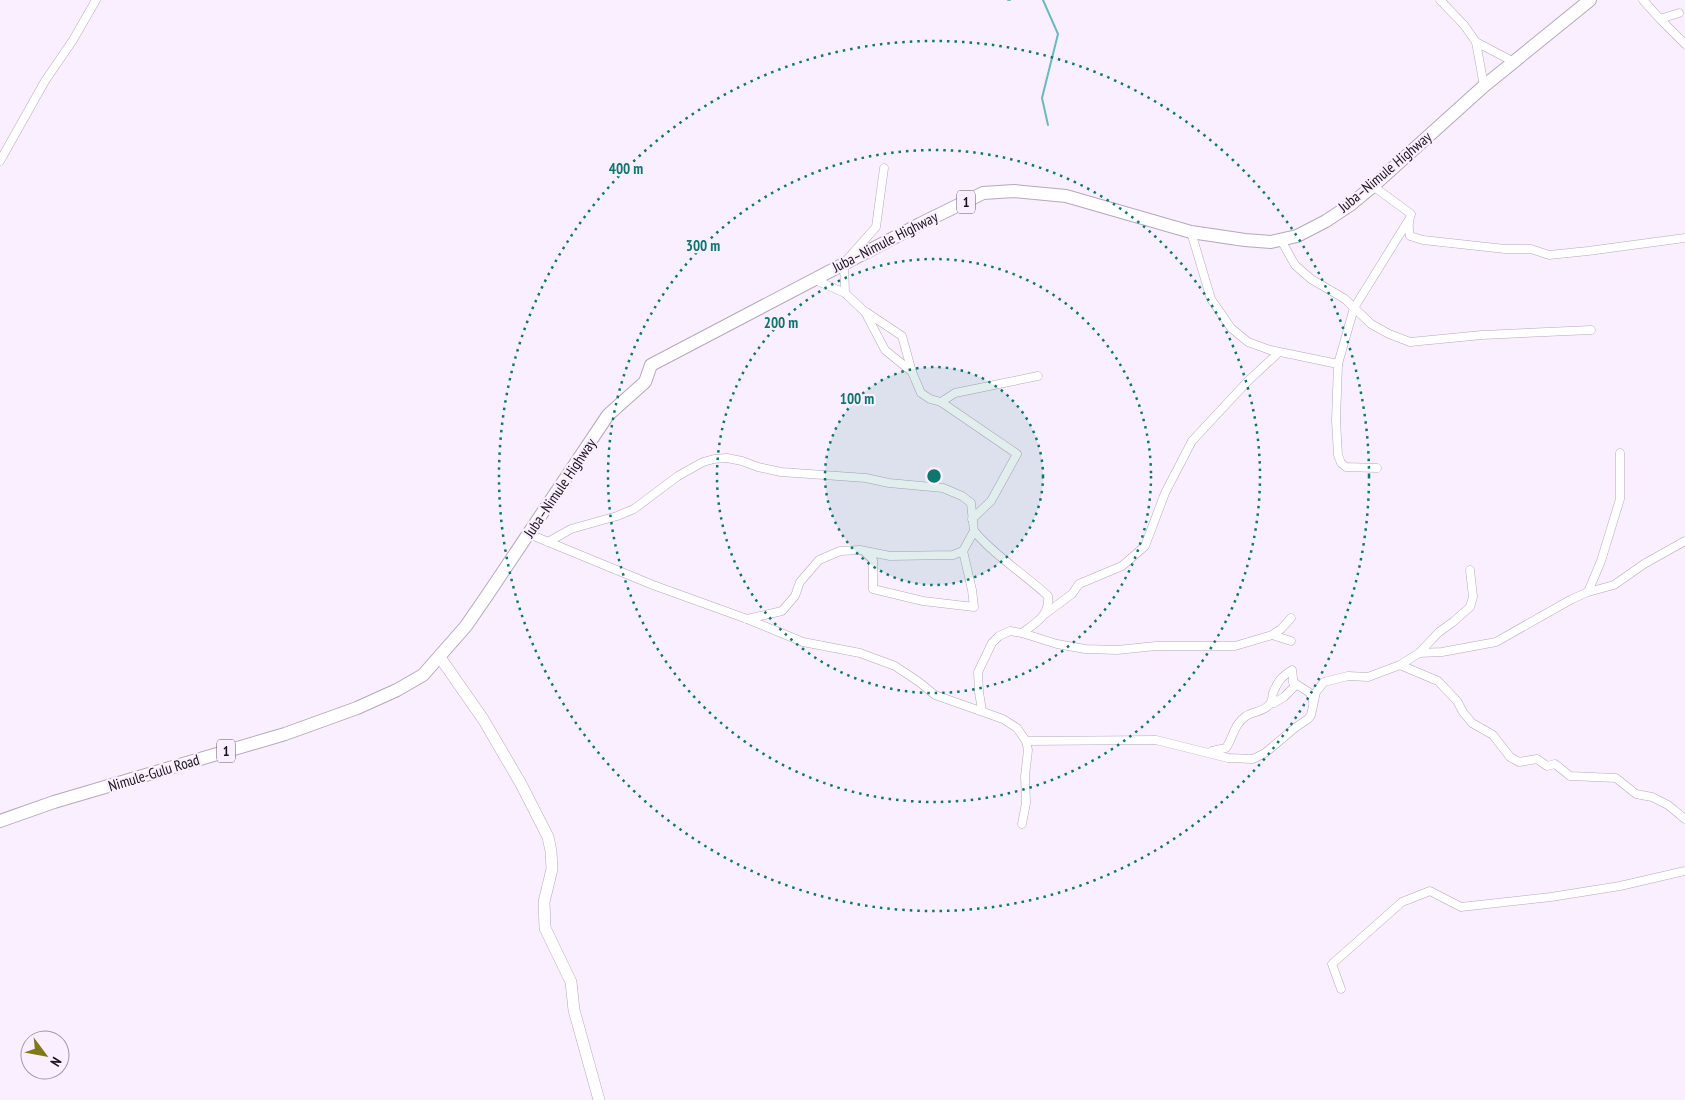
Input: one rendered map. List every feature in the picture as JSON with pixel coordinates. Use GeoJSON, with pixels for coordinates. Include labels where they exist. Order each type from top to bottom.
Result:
{"type":"FeatureCollection","features":[{"type":"Feature","properties":{"kind":"main road","name":"Juba–Nimule Highway"},"geometry":{"type":"LineString","coordinates":[[439,656],[466,626],[608,415],[645,382],[651,365],[813,279],[983,193],[1000,191],[1037,192],[1066,196],[1191,232],[1270,242],[1297,236],[1326,221],[1350,205],[1484,86],[1590,0]]}},
{"type":"Feature","properties":{"kind":"main road","name":"Nimule-Gulu Road"},"geometry":{"type":"LineString","coordinates":[[0,821],[54,802],[285,734],[358,708],[397,690],[423,675],[439,656]]}},
{"type":"Feature","properties":{"kind":"street"},"geometry":{"type":"LineString","coordinates":[[0,161],[45,81],[73,40],[96,0]]}},
{"type":"Feature","properties":{"kind":"street"},"geometry":{"type":"LineString","coordinates":[[1440,0],[1464,25],[1476,42],[1484,86]]}},
{"type":"Feature","properties":{"kind":"street"},"geometry":{"type":"LineString","coordinates":[[1643,0],[1685,44]]}},
{"type":"Feature","properties":{"kind":"street"},"geometry":{"type":"LineString","coordinates":[[1660,19],[1679,13]]}},
{"type":"Feature","properties":{"kind":"street"},"geometry":{"type":"LineString","coordinates":[[1476,42],[1514,62]]}},
{"type":"Feature","properties":{"kind":"street"},"geometry":{"type":"LineString","coordinates":[[845,293],[844,263],[876,227],[882,194],[884,168]]}},
{"type":"Feature","properties":{"kind":"street"},"geometry":{"type":"LineString","coordinates":[[1373,186],[1411,214],[1354,308],[1338,364],[1336,420],[1338,455],[1341,463],[1346,467],[1377,468]]}},
{"type":"Feature","properties":{"kind":"street"},"geometry":{"type":"LineString","coordinates":[[1408,221],[1410,236],[1423,240],[1505,249],[1531,249],[1549,255],[1588,252],[1685,238]]}},
{"type":"Feature","properties":{"kind":"street"},"geometry":{"type":"LineString","coordinates":[[1191,232],[1211,299],[1231,328],[1248,342],[1278,352],[1338,364]]}},
{"type":"Feature","properties":{"kind":"street"},"geometry":{"type":"LineString","coordinates":[[1281,240],[1295,265],[1311,279],[1346,299],[1371,324],[1389,334],[1410,342],[1482,335],[1591,330]]}},
{"type":"Feature","properties":{"kind":"street"},"geometry":{"type":"LineString","coordinates":[[813,279],[845,293],[865,312],[902,336],[912,372],[921,393],[930,399],[941,402],[1017,454],[991,501],[972,519]]}},
{"type":"Feature","properties":{"kind":"street"},"geometry":{"type":"LineString","coordinates":[[865,312],[884,350],[912,372]]}},
{"type":"Feature","properties":{"kind":"street"},"geometry":{"type":"LineString","coordinates":[[1022,633],[1072,594],[1079,584],[1122,566],[1145,546],[1166,493],[1192,441],[1278,352]]}},
{"type":"Feature","properties":{"kind":"street"},"geometry":{"type":"LineString","coordinates":[[941,402],[955,393],[1038,376]]}},
{"type":"Feature","properties":{"kind":"street"},"geometry":{"type":"LineString","coordinates":[[1588,592],[1601,562],[1620,499],[1620,453]]}},
{"type":"Feature","properties":{"kind":"street"},"geometry":{"type":"LineString","coordinates":[[548,542],[571,529],[617,516],[634,508],[678,476],[703,462],[714,459],[727,458],[781,472],[866,478],[889,483],[943,488],[962,496],[971,503],[974,531],[986,546],[1026,576],[1048,596],[1049,605],[1045,614]]}},
{"type":"Feature","properties":{"kind":"street"},"geometry":{"type":"LineString","coordinates":[[748,619],[782,611],[795,596],[800,582],[819,560],[840,551],[864,551],[890,556],[953,555],[963,551],[974,531]]}},
{"type":"Feature","properties":{"kind":"street"},"geometry":{"type":"LineString","coordinates":[[529,534],[653,585],[748,619],[803,642],[860,653],[895,666],[934,695],[1003,719],[1017,728],[1026,741],[1028,750],[1025,776],[1026,803],[1022,824]]}},
{"type":"Feature","properties":{"kind":"street"},"geometry":{"type":"LineString","coordinates":[[1419,653],[1442,652],[1496,642],[1572,599],[1588,592],[1614,586],[1644,564],[1685,542]]}},
{"type":"Feature","properties":{"kind":"street"},"geometry":{"type":"LineString","coordinates":[[864,551],[873,560],[873,589],[923,601],[974,606],[963,551]]}},
{"type":"Feature","properties":{"kind":"street"},"geometry":{"type":"LineString","coordinates":[[1026,741],[1156,740],[1228,758],[1253,759],[1265,753],[1296,726],[1308,719],[1316,692],[1324,682],[1348,676],[1368,677],[1400,665],[1419,653],[1439,632],[1470,607],[1473,597],[1470,570]]}},
{"type":"Feature","properties":{"kind":"street"},"geometry":{"type":"LineString","coordinates":[[982,711],[978,672],[992,643],[999,636],[1010,631],[1057,644],[1084,648],[1118,650],[1156,646],[1235,646],[1272,635],[1281,630],[1291,618]]}},
{"type":"Feature","properties":{"kind":"street"},"geometry":{"type":"LineString","coordinates":[[1272,635],[1291,641]]}},
{"type":"Feature","properties":{"kind":"street"},"geometry":{"type":"LineString","coordinates":[[439,656],[483,718],[521,784],[548,837],[552,869],[544,902],[545,928],[571,982],[574,1010],[599,1100]]}},
{"type":"Feature","properties":{"kind":"street"},"geometry":{"type":"LineString","coordinates":[[1400,665],[1438,681],[1457,701],[1472,723],[1493,735],[1510,757],[1519,762],[1537,759],[1548,766],[1554,764],[1570,776],[1616,778],[1636,794],[1668,805],[1685,819]]}},
{"type":"Feature","properties":{"kind":"street"},"geometry":{"type":"LineString","coordinates":[[1207,752],[1226,748],[1230,742],[1231,735],[1246,716],[1262,710],[1292,690],[1294,687],[1292,670],[1281,677],[1272,695],[1272,702]]}},
{"type":"Feature","properties":{"kind":"street"},"geometry":{"type":"LineString","coordinates":[[1293,682],[1310,693],[1313,702]]}},
{"type":"Feature","properties":{"kind":"street"},"geometry":{"type":"LineString","coordinates":[[1342,988],[1332,964],[1402,902],[1430,891],[1461,907],[1551,897],[1620,886],[1685,871]]}},
{"type":"Feature","properties":{"kind":"waterway"},"geometry":{"type":"LineString","coordinates":[[1043,0],[1058,34],[1042,98],[1048,125]]}}]}
